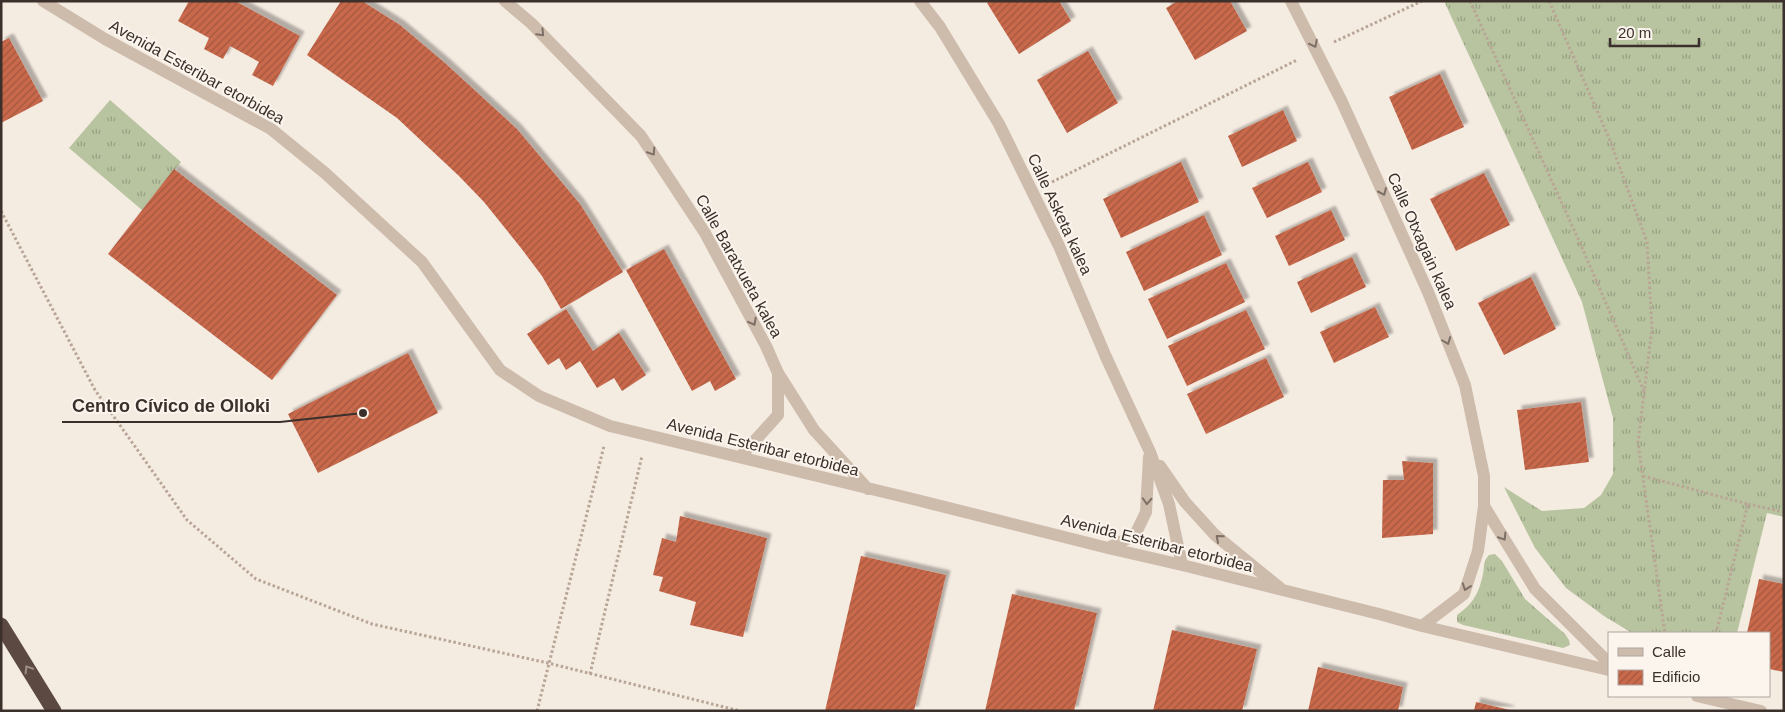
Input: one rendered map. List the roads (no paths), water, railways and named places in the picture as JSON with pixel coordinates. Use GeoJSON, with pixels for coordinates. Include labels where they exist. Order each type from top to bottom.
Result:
{"type":"FeatureCollection","features":[{"type":"Feature","properties":{"kind":"highway"},"geometry":{"type":"LineString","coordinates":[[1,625],[54,711]]}},
{"type":"Feature","properties":{"kind":"street","name":"Avenida Esteribar etorbidea"},"geometry":{"type":"LineString","coordinates":[[43,1],[105,39],[271,129],[325,173],[422,262],[500,370],[539,396],[610,426],[1182,565],[1422,626],[1608,670]]}},
{"type":"Feature","properties":{"kind":"street","name":"Calle Baratxueta kalea"},"geometry":{"type":"LineString","coordinates":[[505,1],[531,23],[641,136],[705,233],[766,346],[778,373],[814,430],[868,489]]}},
{"type":"Feature","properties":{"kind":"street","name":"Calle Asketa kalea"},"geometry":{"type":"LineString","coordinates":[[920,1],[940,26],[999,124],[1059,246],[1106,357],[1150,452],[1169,504],[1182,565]]}},
{"type":"Feature","properties":{"kind":"street","name":"Calle Otxagain kalea"},"geometry":{"type":"LineString","coordinates":[[1292,1],[1342,102],[1428,292],[1464,385],[1484,476],[1484,506],[1478,551],[1464,594],[1422,626]]}},
{"type":"Feature","properties":{"kind":"street","name":"Calle Baratxueta kalea"},"geometry":{"type":"LineString","coordinates":[[740,457],[778,414],[778,373]]}},
{"type":"Feature","properties":{"kind":"street","name":"Calle Asketa kalea"},"geometry":{"type":"LineString","coordinates":[[1108,548],[1135,535],[1146,512],[1150,452]]}},
{"type":"Feature","properties":{"kind":"street","name":"Calle Asketa kalea"},"geometry":{"type":"LineString","coordinates":[[1150,452],[1185,502],[1215,535],[1283,591]]}},
{"type":"Feature","properties":{"kind":"street"},"geometry":{"type":"LineString","coordinates":[[1484,506],[1535,589],[1608,662]]}},
{"type":"Feature","properties":{"kind":"street"},"geometry":{"type":"LineString","coordinates":[[1701,697],[1761,711]]}},
{"type":"Feature","properties":{"kind":"place","name":"Centro Cívico de Olloki"},"geometry":{"type":"Point","coordinates":[363,413]}}]}
